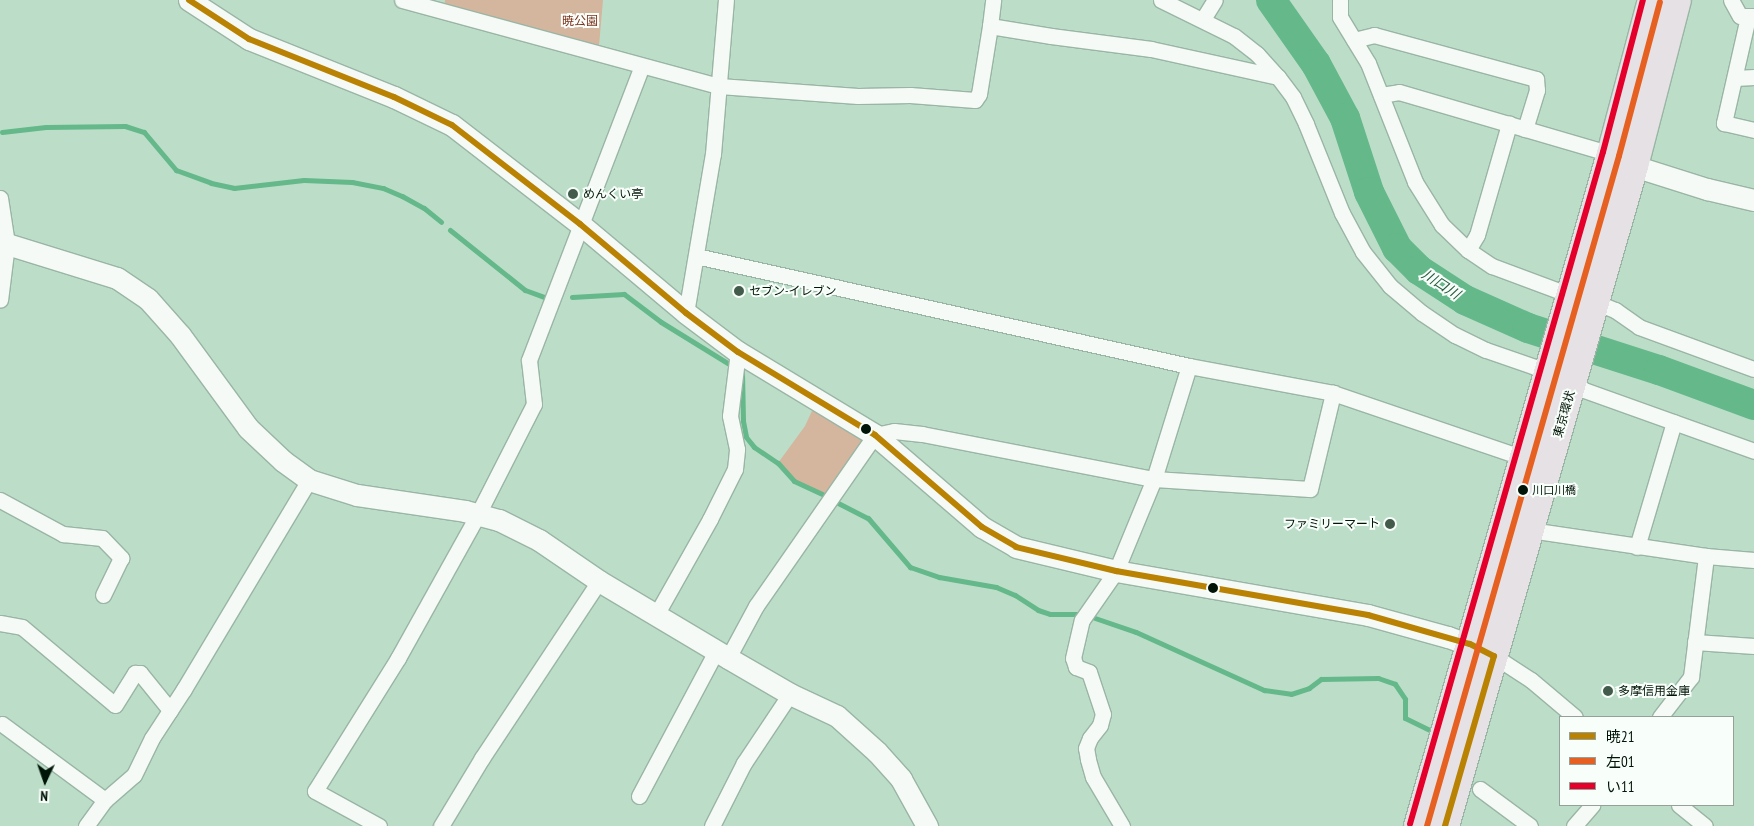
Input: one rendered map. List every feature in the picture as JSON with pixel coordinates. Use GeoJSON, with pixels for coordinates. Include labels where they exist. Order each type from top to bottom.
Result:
{"type":"FeatureCollection","features":[{"type":"Feature","properties":{"kind":"highway","name":"東京環状"},"geometry":{"type":"LineString","coordinates":[[1445,826],[1530,530],[1561,375],[1580,306],[1611,154],[1652,0]]}},
{"type":"Feature","properties":{"kind":"highway","name":"東京環状"},"geometry":{"type":"LineString","coordinates":[[1580,306],[1634,166],[1677,0]]}},
{"type":"Feature","properties":{"kind":"highway","name":"東京環状"},"geometry":{"type":"LineString","coordinates":[[1418,826],[1524,458],[1561,375]]}},
{"type":"Feature","properties":{"kind":"street"},"geometry":{"type":"LineString","coordinates":[[189,0],[249,39],[394,97],[452,125],[580,224],[686,313],[736,362],[875,435],[982,527],[1016,547],[1116,571],[1368,615],[1470,644],[1494,656],[1531,680],[1574,716]]}},
{"type":"Feature","properties":{"kind":"street"},"geometry":{"type":"LineString","coordinates":[[402,0],[440,8],[718,86],[858,96],[910,95],[975,100],[979,94],[993,0]]}},
{"type":"Feature","properties":{"kind":"street"},"geometry":{"type":"LineString","coordinates":[[686,313],[713,154],[726,0]]}},
{"type":"Feature","properties":{"kind":"street"},"geometry":{"type":"LineString","coordinates":[[1161,0],[1205,17],[1234,36],[1257,54],[1278,77],[1293,97],[1348,226],[1363,252],[1390,286],[1422,313],[1455,335],[1561,375],[1674,422],[1754,451]]}},
{"type":"Feature","properties":{"kind":"street"},"geometry":{"type":"LineString","coordinates":[[1205,17],[1215,0]]}},
{"type":"Feature","properties":{"kind":"street"},"geometry":{"type":"LineString","coordinates":[[1340,0],[1340,17],[1368,63],[1420,192],[1442,225],[1468,250],[1502,270],[1580,306],[1615,310],[1639,328],[1754,369]]}},
{"type":"Feature","properties":{"kind":"street"},"geometry":{"type":"LineString","coordinates":[[1731,0],[1736,13],[1751,17],[1724,123],[1754,130]]}},
{"type":"Feature","properties":{"kind":"street"},"geometry":{"type":"LineString","coordinates":[[990,26],[1150,49],[1278,77]]}},
{"type":"Feature","properties":{"kind":"street"},"geometry":{"type":"LineString","coordinates":[[1354,40],[1374,36],[1536,79],[1537,90],[1526,128]]}},
{"type":"Feature","properties":{"kind":"street"},"geometry":{"type":"LineString","coordinates":[[379,826],[315,791],[398,658],[478,514],[534,404],[529,360],[642,66]]}},
{"type":"Feature","properties":{"kind":"street"},"geometry":{"type":"LineString","coordinates":[[1735,78],[1754,77]]}},
{"type":"Feature","properties":{"kind":"street"},"geometry":{"type":"LineString","coordinates":[[1381,95],[1399,92],[1611,154],[1634,166],[1707,189],[1754,200]]}},
{"type":"Feature","properties":{"kind":"street"},"geometry":{"type":"LineString","coordinates":[[1468,250],[1477,235],[1510,124]]}},
{"type":"Feature","properties":{"kind":"street"},"geometry":{"type":"LineString","coordinates":[[0,198],[3,243],[0,300]]}},
{"type":"Feature","properties":{"kind":"street"},"geometry":{"type":"LineString","coordinates":[[3,243],[117,278],[148,299],[180,335],[248,428],[283,461],[309,480],[357,496],[478,514],[499,520],[540,540],[599,581],[722,655],[790,694],[837,716],[877,752],[901,779],[927,826]]}},
{"type":"Feature","properties":{"kind":"street"},"geometry":{"type":"LineString","coordinates":[[696,256],[1189,366],[1332,393],[1524,458]]}},
{"type":"Feature","properties":{"kind":"street"},"geometry":{"type":"LineString","coordinates":[[656,615],[710,519],[735,469],[737,449],[730,416],[736,362]]}},
{"type":"Feature","properties":{"kind":"street"},"geometry":{"type":"LineString","coordinates":[[1122,826],[1093,778],[1086,748],[1090,738],[1100,725],[1103,714],[1089,672],[1076,667],[1074,658],[1082,620],[1116,571],[1154,479],[1189,366]]}},
{"type":"Feature","properties":{"kind":"street"},"geometry":{"type":"LineString","coordinates":[[639,796],[722,655],[875,435],[894,431],[922,434],[1154,479],[1310,489],[1332,393]]}},
{"type":"Feature","properties":{"kind":"street"},"geometry":{"type":"LineString","coordinates":[[1636,547],[1674,422]]}},
{"type":"Feature","properties":{"kind":"street"},"geometry":{"type":"LineString","coordinates":[[86,826],[105,800],[134,774],[152,738],[309,480]]}},
{"type":"Feature","properties":{"kind":"street"},"geometry":{"type":"LineString","coordinates":[[0,500],[63,534],[102,538],[121,558],[103,595]]}},
{"type":"Feature","properties":{"kind":"street"},"geometry":{"type":"LineString","coordinates":[[1530,530],[1636,547],[1754,560]]}},
{"type":"Feature","properties":{"kind":"street"},"geometry":{"type":"LineString","coordinates":[[1661,716],[1691,677],[1706,556]]}},
{"type":"Feature","properties":{"kind":"street"},"geometry":{"type":"LineString","coordinates":[[441,826],[482,758],[599,581]]}},
{"type":"Feature","properties":{"kind":"street"},"geometry":{"type":"LineString","coordinates":[[0,623],[22,628],[115,705],[135,673],[140,673],[170,710]]}},
{"type":"Feature","properties":{"kind":"street"},"geometry":{"type":"LineString","coordinates":[[1695,642],[1754,646]]}},
{"type":"Feature","properties":{"kind":"street"},"geometry":{"type":"LineString","coordinates":[[712,826],[744,763],[790,694]]}},
{"type":"Feature","properties":{"kind":"street"},"geometry":{"type":"LineString","coordinates":[[2,724],[105,800]]}},
{"type":"Feature","properties":{"kind":"street"},"geometry":{"type":"LineString","coordinates":[[1480,789],[1530,826]]}},
{"type":"Feature","properties":{"kind":"street"},"geometry":{"type":"LineString","coordinates":[[1574,826],[1591,806]]}},
{"type":"Feature","properties":{"kind":"street"},"geometry":{"type":"LineString","coordinates":[[1680,806],[1705,826]]}},
{"type":"Feature","properties":{"kind":"green space","name":"暁公園"},"geometry":{"type":"Polygon","coordinates":[[[445,0],[603,0],[599,46],[444,7],[445,0]]]}},
{"type":"Feature","properties":{"kind":"green space"},"geometry":{"type":"Polygon","coordinates":[[[817,400],[875,435],[829,499],[794,481],[778,463],[805,426],[817,400]]]}},
{"type":"Feature","properties":{"kind":"waterway","name":"川口川"},"geometry":{"type":"LineString","coordinates":[[1271,0],[1316,64],[1345,118],[1369,192],[1397,248],[1419,270],[1465,300],[1528,328],[1659,370],[1754,405]]}},
{"type":"Feature","properties":{"kind":"waterway"},"geometry":{"type":"LineString","coordinates":[[2,132],[46,127],[125,126],[144,132],[176,170],[211,183],[234,188],[304,180],[352,182],[383,188],[402,196],[424,208],[441,222]]}},
{"type":"Feature","properties":{"kind":"waterway"},"geometry":{"type":"LineString","coordinates":[[450,230],[525,290],[544,297]]}},
{"type":"Feature","properties":{"kind":"waterway"},"geometry":{"type":"LineString","coordinates":[[572,297],[624,294],[661,322],[742,372],[743,421],[746,437],[754,447],[778,463],[794,481],[822,494]]}},
{"type":"Feature","properties":{"kind":"waterway"},"geometry":{"type":"LineString","coordinates":[[838,503],[868,518],[910,567],[939,577],[996,587],[1015,595],[1038,610],[1050,614],[1081,614]]}},
{"type":"Feature","properties":{"kind":"waterway"},"geometry":{"type":"LineString","coordinates":[[1092,617],[1136,632],[1264,690],[1291,694],[1309,688],[1321,679],[1378,678],[1395,684],[1405,699],[1405,718],[1430,730]]}},
{"type":"Feature","properties":{"kind":"transit line","name":"暁21"},"geometry":{"type":"LineString","coordinates":[[189,0],[249,39],[394,97],[452,125],[580,224],[686,313],[738,352],[875,435],[982,527],[1016,547],[1116,571],[1368,615],[1470,644],[1494,656],[1445,826]]}},
{"type":"Feature","properties":{"kind":"transit line","name":"い11"},"geometry":{"type":"LineString","coordinates":[[1410,824],[1603,152],[1643,0]]}},
{"type":"Feature","properties":{"kind":"transit line","name":"左01"},"geometry":{"type":"LineString","coordinates":[[1427,826],[1619,156],[1660,2]]}},
{"type":"Feature","properties":{"kind":"place","name":"めんくい亭"},"geometry":{"type":"Point","coordinates":[573,194]}},
{"type":"Feature","properties":{"kind":"place","name":"セブン-イレブン"},"geometry":{"type":"Point","coordinates":[739,291]}},
{"type":"Feature","properties":{"kind":"place","name":"川口川橋"},"geometry":{"type":"Point","coordinates":[1523,490]}},
{"type":"Feature","properties":{"kind":"place","name":"ファミリーマート"},"geometry":{"type":"Point","coordinates":[1390,524]}},
{"type":"Feature","properties":{"kind":"place","name":"多摩信用金庫"},"geometry":{"type":"Point","coordinates":[1608,691]}}]}
